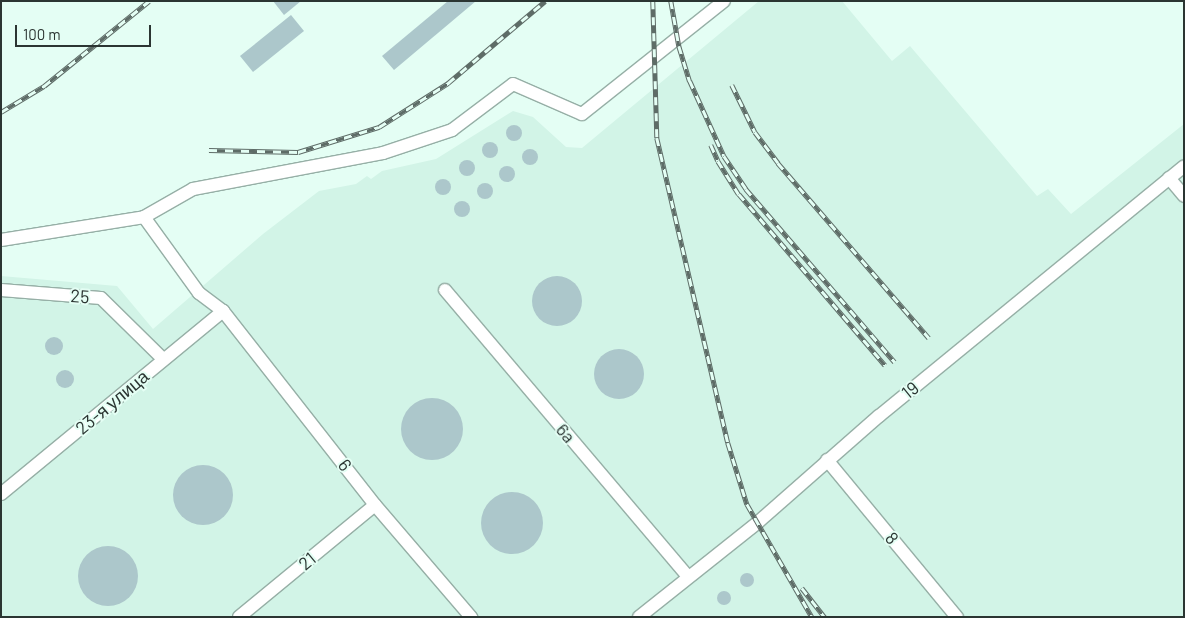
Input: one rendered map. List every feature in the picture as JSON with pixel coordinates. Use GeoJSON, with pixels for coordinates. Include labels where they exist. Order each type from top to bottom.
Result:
{"type":"FeatureCollection","features":[{"type":"Feature","properties":{"kind":"street"},"geometry":{"type":"LineString","coordinates":[[1,240],[144,217],[193,189],[383,153],[452,130],[513,84],[582,114],[724,1]]}},
{"type":"Feature","properties":{"kind":"street","name":"19"},"geometry":{"type":"LineString","coordinates":[[639,617],[757,523],[827,460],[1184,166]]}},
{"type":"Feature","properties":{"kind":"street"},"geometry":{"type":"LineString","coordinates":[[1169,178],[1184,196]]}},
{"type":"Feature","properties":{"kind":"street","name":"6"},"geometry":{"type":"LineString","coordinates":[[144,217],[198,293],[223,311],[375,505],[471,617]]}},
{"type":"Feature","properties":{"kind":"street","name":"25"},"geometry":{"type":"LineString","coordinates":[[1,290],[101,298],[163,359]]}},
{"type":"Feature","properties":{"kind":"street","name":"6a"},"geometry":{"type":"LineString","coordinates":[[445,290],[688,577]]}},
{"type":"Feature","properties":{"kind":"street","name":"23-я улица"},"geometry":{"type":"LineString","coordinates":[[1,494],[223,311]]}},
{"type":"Feature","properties":{"kind":"street","name":"8"},"geometry":{"type":"LineString","coordinates":[[827,460],[957,617]]}},
{"type":"Feature","properties":{"kind":"street","name":"21"},"geometry":{"type":"LineString","coordinates":[[239,617],[375,505]]}},
{"type":"Feature","properties":{"kind":"shaded area"},"geometry":{"type":"Polygon","coordinates":[[[759,1],[842,1],[892,61],[910,46],[1037,196],[1048,189],[1071,214],[1184,124],[1184,617],[1,617],[1,276],[117,286],[153,329],[263,234],[319,191],[356,184],[367,176],[371,179],[382,171],[436,159],[513,111],[533,117],[566,147],[582,148],[759,1]]]}},
{"type":"Feature","properties":{"kind":"building"},"geometry":{"type":"Polygon","coordinates":[[[273,1],[301,1],[284,15],[273,1]]]}},
{"type":"Feature","properties":{"kind":"building"},"geometry":{"type":"Polygon","coordinates":[[[448,1],[476,1],[394,70],[382,56],[448,1]]]}},
{"type":"Feature","properties":{"kind":"building"},"geometry":{"type":"Polygon","coordinates":[[[291,15],[304,31],[253,72],[240,56],[291,15]]]}},
{"type":"Feature","properties":{"kind":"building"},"geometry":{"type":"Polygon","coordinates":[[[514,125],[520,127],[522,133],[520,139],[514,141],[508,139],[506,133],[508,127],[514,125]]]}},
{"type":"Feature","properties":{"kind":"building"},"geometry":{"type":"Polygon","coordinates":[[[490,142],[496,144],[498,150],[496,156],[490,158],[484,156],[482,150],[484,144],[490,142]]]}},
{"type":"Feature","properties":{"kind":"building"},"geometry":{"type":"Polygon","coordinates":[[[530,149],[536,151],[538,157],[536,163],[530,165],[524,163],[522,157],[524,151],[530,149]]]}},
{"type":"Feature","properties":{"kind":"building"},"geometry":{"type":"Polygon","coordinates":[[[467,160],[473,162],[475,168],[473,174],[467,176],[461,174],[459,168],[461,162],[467,160]]]}},
{"type":"Feature","properties":{"kind":"building"},"geometry":{"type":"Polygon","coordinates":[[[507,166],[513,168],[515,174],[513,180],[507,182],[501,180],[499,174],[501,168],[507,166]]]}},
{"type":"Feature","properties":{"kind":"building"},"geometry":{"type":"Polygon","coordinates":[[[443,179],[449,181],[451,187],[449,193],[443,195],[437,193],[435,187],[437,181],[443,179]]]}},
{"type":"Feature","properties":{"kind":"building"},"geometry":{"type":"Polygon","coordinates":[[[485,183],[491,185],[493,191],[491,197],[485,199],[479,197],[477,191],[479,185],[485,183]]]}},
{"type":"Feature","properties":{"kind":"building"},"geometry":{"type":"Polygon","coordinates":[[[462,201],[468,203],[470,209],[468,215],[462,217],[456,215],[454,209],[456,203],[462,201]]]}},
{"type":"Feature","properties":{"kind":"building"},"geometry":{"type":"Polygon","coordinates":[[[552,276],[562,276],[575,283],[582,296],[582,306],[575,319],[562,326],[552,326],[543,322],[536,315],[532,306],[532,296],[536,287],[543,280],[552,276]]]}},
{"type":"Feature","properties":{"kind":"building"},"geometry":{"type":"Polygon","coordinates":[[[54,337],[60,340],[63,346],[60,352],[54,355],[48,352],[45,346],[48,340],[54,337]]]}},
{"type":"Feature","properties":{"kind":"building"},"geometry":{"type":"Polygon","coordinates":[[[614,349],[624,349],[637,356],[644,369],[644,379],[637,392],[624,399],[614,399],[605,395],[598,388],[594,379],[594,369],[598,360],[605,353],[614,349]]]}},
{"type":"Feature","properties":{"kind":"building"},"geometry":{"type":"Polygon","coordinates":[[[65,370],[71,373],[74,379],[71,385],[65,388],[59,385],[56,379],[59,373],[65,370]]]}},
{"type":"Feature","properties":{"kind":"building"},"geometry":{"type":"Polygon","coordinates":[[[426,398],[438,398],[454,407],[461,417],[463,429],[461,441],[454,451],[438,460],[426,460],[415,455],[406,446],[401,435],[401,423],[406,412],[415,403],[426,398]]]}},
{"type":"Feature","properties":{"kind":"building"},"geometry":{"type":"Polygon","coordinates":[[[203,465],[219,470],[224,474],[228,479],[233,495],[228,511],[224,516],[219,520],[203,525],[187,520],[182,516],[178,511],[173,495],[178,479],[182,474],[187,470],[203,465]]]}},
{"type":"Feature","properties":{"kind":"building"},"geometry":{"type":"Polygon","coordinates":[[[506,492],[518,492],[534,501],[541,511],[543,523],[541,535],[534,545],[518,554],[506,554],[495,549],[486,540],[481,529],[481,517],[486,506],[495,497],[506,492]]]}},
{"type":"Feature","properties":{"kind":"building"},"geometry":{"type":"Polygon","coordinates":[[[108,546],[124,551],[129,555],[133,560],[138,576],[133,592],[129,597],[124,601],[108,606],[92,601],[87,597],[83,592],[78,576],[83,560],[87,555],[92,551],[108,546]]]}},
{"type":"Feature","properties":{"kind":"building"},"geometry":{"type":"Polygon","coordinates":[[[744,573],[750,573],[754,580],[750,587],[744,587],[740,583],[740,577],[744,573]]]}},
{"type":"Feature","properties":{"kind":"building"},"geometry":{"type":"Polygon","coordinates":[[[721,591],[727,591],[731,598],[727,605],[721,605],[717,601],[717,595],[721,591]]]}},
{"type":"Feature","properties":{"kind":"railway"},"geometry":{"type":"LineString","coordinates":[[1,112],[44,86],[149,1]]}},
{"type":"Feature","properties":{"kind":"railway"},"geometry":{"type":"LineString","coordinates":[[209,150],[298,152],[379,127],[448,83],[545,1]]}},
{"type":"Feature","properties":{"kind":"railway"},"geometry":{"type":"LineString","coordinates":[[653,1],[657,138],[728,443],[747,504],[812,617]]}},
{"type":"Feature","properties":{"kind":"railway"},"geometry":{"type":"LineString","coordinates":[[671,1],[679,46],[690,81],[724,156],[746,189],[895,362]]}},
{"type":"Feature","properties":{"kind":"railway"},"geometry":{"type":"LineString","coordinates":[[732,85],[755,132],[778,163],[929,338]]}},
{"type":"Feature","properties":{"kind":"railway"},"geometry":{"type":"LineString","coordinates":[[711,145],[718,161],[739,194],[885,365]]}},
{"type":"Feature","properties":{"kind":"railway"},"geometry":{"type":"LineString","coordinates":[[802,588],[825,617]]}}]}
